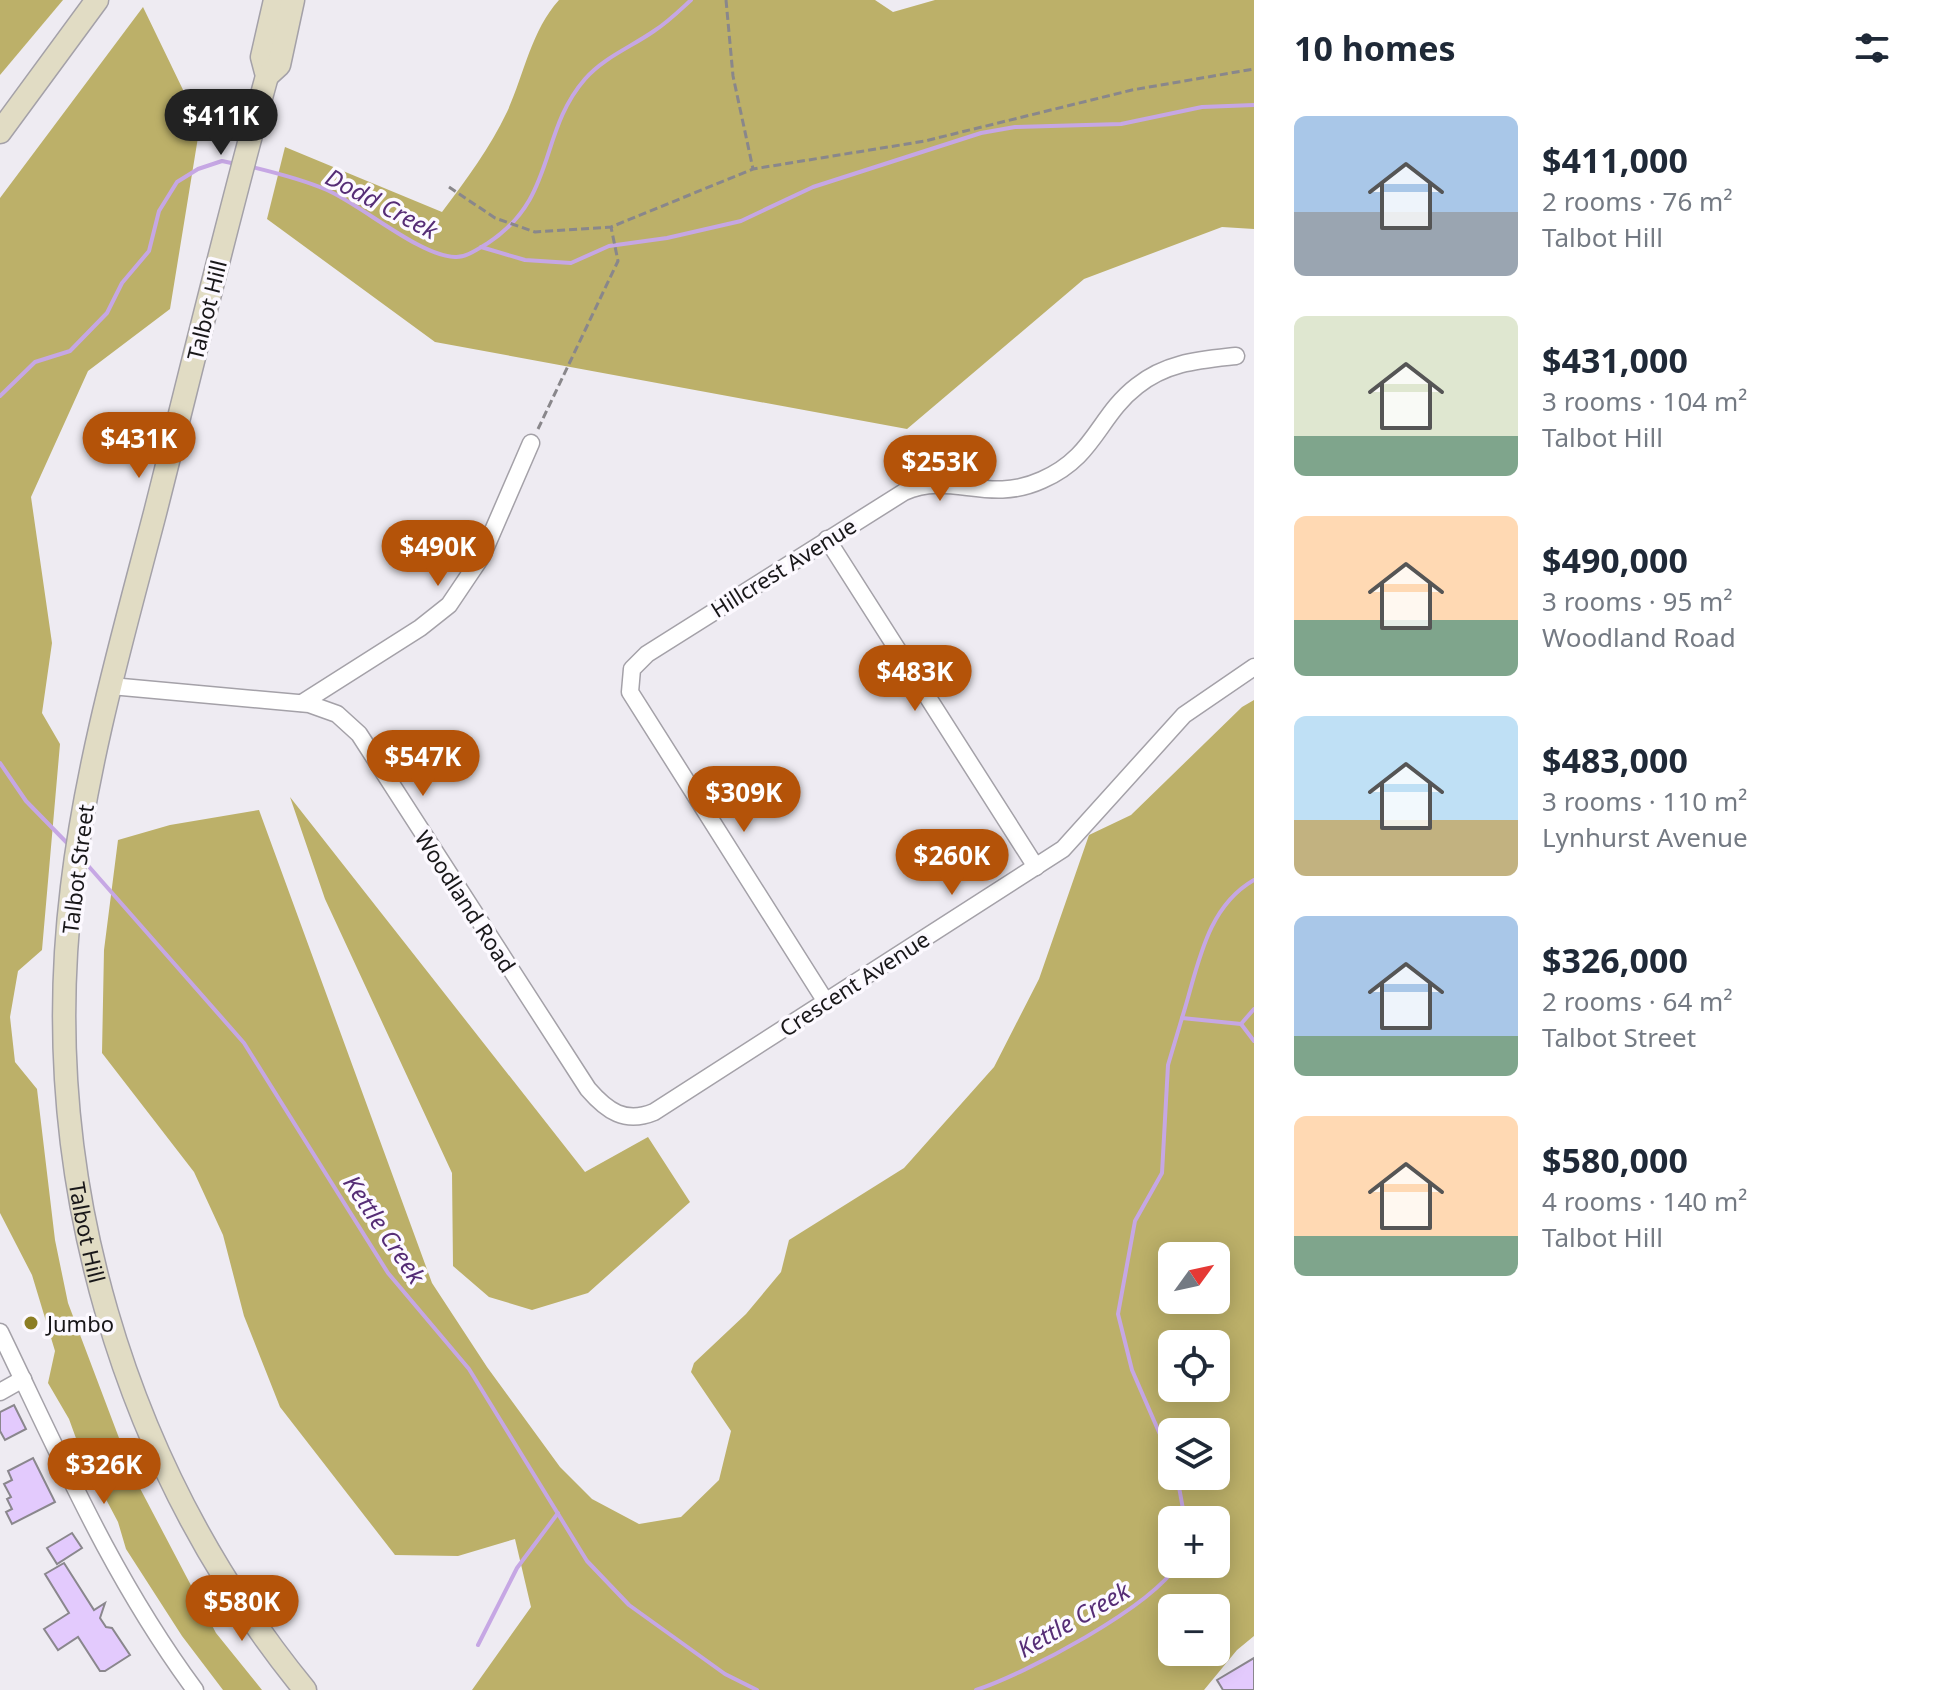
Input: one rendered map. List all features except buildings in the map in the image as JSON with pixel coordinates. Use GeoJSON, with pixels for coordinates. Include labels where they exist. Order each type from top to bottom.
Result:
{"type":"FeatureCollection","features":[{"type":"Feature","properties":{"kind":"main road"},"geometry":{"type":"LineString","coordinates":[[0,132],[97,0]]}},
{"type":"Feature","properties":{"kind":"main road","name":"Talbot Hill"},"geometry":{"type":"LineString","coordinates":[[90,778],[267,76],[262,57],[275,0]]}},
{"type":"Feature","properties":{"kind":"main road","name":"Talbot Hill"},"geometry":{"type":"LineString","coordinates":[[267,76],[279,65],[293,0]]}},
{"type":"Feature","properties":{"kind":"main road","name":"Talbot Street"},"geometry":{"type":"LineString","coordinates":[[66,961],[74,869],[90,778]]}},
{"type":"Feature","properties":{"kind":"main road","name":"Talbot Hill"},"geometry":{"type":"LineString","coordinates":[[66,961],[64,1068],[70,1137],[88,1247],[124,1370],[155,1447],[198,1531],[242,1604],[305,1690]]}},
{"type":"Feature","properties":{"kind":"street","name":"Hillcrest Avenue"},"geometry":{"type":"LineString","coordinates":[[826,1002],[630,692],[629,676],[647,654],[904,492],[923,485],[943,483],[994,492],[1040,481],[1073,462],[1089,447],[1124,398],[1151,376],[1183,363],[1236,356]]}},
{"type":"Feature","properties":{"kind":"street"},"geometry":{"type":"LineString","coordinates":[[302,703],[420,628],[449,605],[482,556],[531,443]]}},
{"type":"Feature","properties":{"kind":"street"},"geometry":{"type":"LineString","coordinates":[[827,539],[1036,867]]}},
{"type":"Feature","properties":{"kind":"street","name":"Crescent Avenue"},"geometry":{"type":"LineString","coordinates":[[619,1116],[636,1117],[654,1112],[1036,867],[1072,841],[1184,715],[1254,667]]}},
{"type":"Feature","properties":{"kind":"street","name":"Woodland Road"},"geometry":{"type":"LineString","coordinates":[[111,686],[302,703],[337,714],[359,734],[588,1089],[602,1105],[619,1116]]}},
{"type":"Feature","properties":{"kind":"street"},"geometry":{"type":"LineString","coordinates":[[0,1332],[107,1556],[142,1616],[195,1690]]}},
{"type":"Feature","properties":{"kind":"street"},"geometry":{"type":"LineString","coordinates":[[0,1392],[23,1379]]}},
{"type":"Feature","properties":{"kind":"path"},"geometry":{"type":"LineString","coordinates":[[726,0],[733,76],[753,169]]}},
{"type":"Feature","properties":{"kind":"path"},"geometry":{"type":"LineString","coordinates":[[449,187],[495,218],[535,232],[612,230],[753,169],[925,141],[1132,90],[1254,69]]}},
{"type":"Feature","properties":{"kind":"path"},"geometry":{"type":"LineString","coordinates":[[531,443],[618,261],[612,230]]}},
{"type":"Feature","properties":{"kind":"shaded area"},"geometry":{"type":"Polygon","coordinates":[[[0,0],[63,0],[0,75],[0,0]]]}},
{"type":"Feature","properties":{"kind":"shaded area"},"geometry":{"type":"Polygon","coordinates":[[[559,0],[875,0],[893,12],[935,0],[1254,0],[1254,229],[1222,227],[1084,279],[907,429],[435,342],[267,219],[285,147],[442,212],[477,164],[500,125],[541,25],[559,0]]]}},
{"type":"Feature","properties":{"kind":"shaded area"},"geometry":{"type":"Polygon","coordinates":[[[143,7],[200,125],[170,309],[88,371],[31,497],[52,643],[42,713],[60,744],[42,950],[18,971],[10,1017],[15,1062],[37,1089],[55,1240],[68,1303],[133,1475],[216,1633],[262,1690],[223,1690],[182,1636],[126,1549],[118,1522],[81,1452],[69,1419],[48,1383],[55,1351],[32,1275],[0,1213],[0,198],[143,7]]]}},
{"type":"Feature","properties":{"kind":"shaded area"},"geometry":{"type":"Polygon","coordinates":[[[1254,700],[1254,1636],[1230,1658],[1230,1594],[1158,1594],[1158,1666],[1224,1666],[1204,1690],[472,1690],[531,1607],[515,1539],[458,1556],[395,1555],[280,1407],[244,1316],[223,1235],[194,1172],[102,1053],[104,950],[118,840],[170,825],[259,810],[432,1283],[487,1367],[560,1467],[592,1499],[639,1524],[681,1517],[719,1480],[731,1431],[691,1372],[694,1363],[746,1314],[781,1272],[789,1240],[904,1168],[994,1067],[1039,979],[1089,835],[1131,815],[1242,707],[1254,700]]]}},
{"type":"Feature","properties":{"kind":"shaded area"},"geometry":{"type":"Polygon","coordinates":[[[290,797],[585,1172],[648,1137],[690,1202],[588,1293],[532,1310],[489,1297],[453,1266],[452,1173],[325,899],[290,797]]]}},
{"type":"Feature","properties":{"kind":"waterway","name":"Dodd Creek"},"geometry":{"type":"LineString","coordinates":[[252,167],[327,190],[425,248],[455,257],[468,254],[510,225],[526,206],[537,186],[560,121],[585,79],[609,59],[664,24],[691,0]]}},
{"type":"Feature","properties":{"kind":"waterway"},"geometry":{"type":"LineString","coordinates":[[481,247],[525,260],[571,263],[609,246],[667,238],[741,221],[813,187],[981,133],[1015,127],[1121,124],[1202,107],[1254,105]]}},
{"type":"Feature","properties":{"kind":"waterway","name":"Dodd Creek"},"geometry":{"type":"LineString","coordinates":[[0,396],[35,362],[70,351],[107,313],[122,283],[149,251],[159,211],[177,182],[198,169],[222,161],[236,164]]}},
{"type":"Feature","properties":{"kind":"waterway","name":"Kettle Creek"},"geometry":{"type":"LineString","coordinates":[[0,763],[26,801],[70,846]]}},
{"type":"Feature","properties":{"kind":"waterway","name":"Kettle Creek"},"geometry":{"type":"LineString","coordinates":[[84,861],[244,1043],[388,1273],[469,1369],[587,1561],[629,1605],[725,1674],[757,1690]]}},
{"type":"Feature","properties":{"kind":"waterway","name":"Kettle Creek"},"geometry":{"type":"LineString","coordinates":[[1182,1018],[1199,960],[1214,923],[1237,892],[1254,880]]}},
{"type":"Feature","properties":{"kind":"waterway","name":"Kettle Creek"},"geometry":{"type":"LineString","coordinates":[[1241,1024],[1254,1009]]}},
{"type":"Feature","properties":{"kind":"waterway","name":"Kettle Creek"},"geometry":{"type":"LineString","coordinates":[[1158,1430],[1132,1370],[1118,1314],[1135,1221],[1162,1173],[1168,1065],[1182,1018],[1241,1024],[1254,1041]]}},
{"type":"Feature","properties":{"kind":"waterway","name":"Kettle Creek"},"geometry":{"type":"LineString","coordinates":[[1180,1490],[1182,1506]]}},
{"type":"Feature","properties":{"kind":"waterway"},"geometry":{"type":"LineString","coordinates":[[478,1645],[517,1568],[558,1513]]}},
{"type":"Feature","properties":{"kind":"waterway","name":"Kettle Creek"},"geometry":{"type":"LineString","coordinates":[[976,1690],[1086,1637],[1142,1600],[1166,1578]]}},
{"type":"Feature","properties":{"kind":"place","name":"Jumbo"},"geometry":{"type":"Point","coordinates":[31,1323]}}]}
